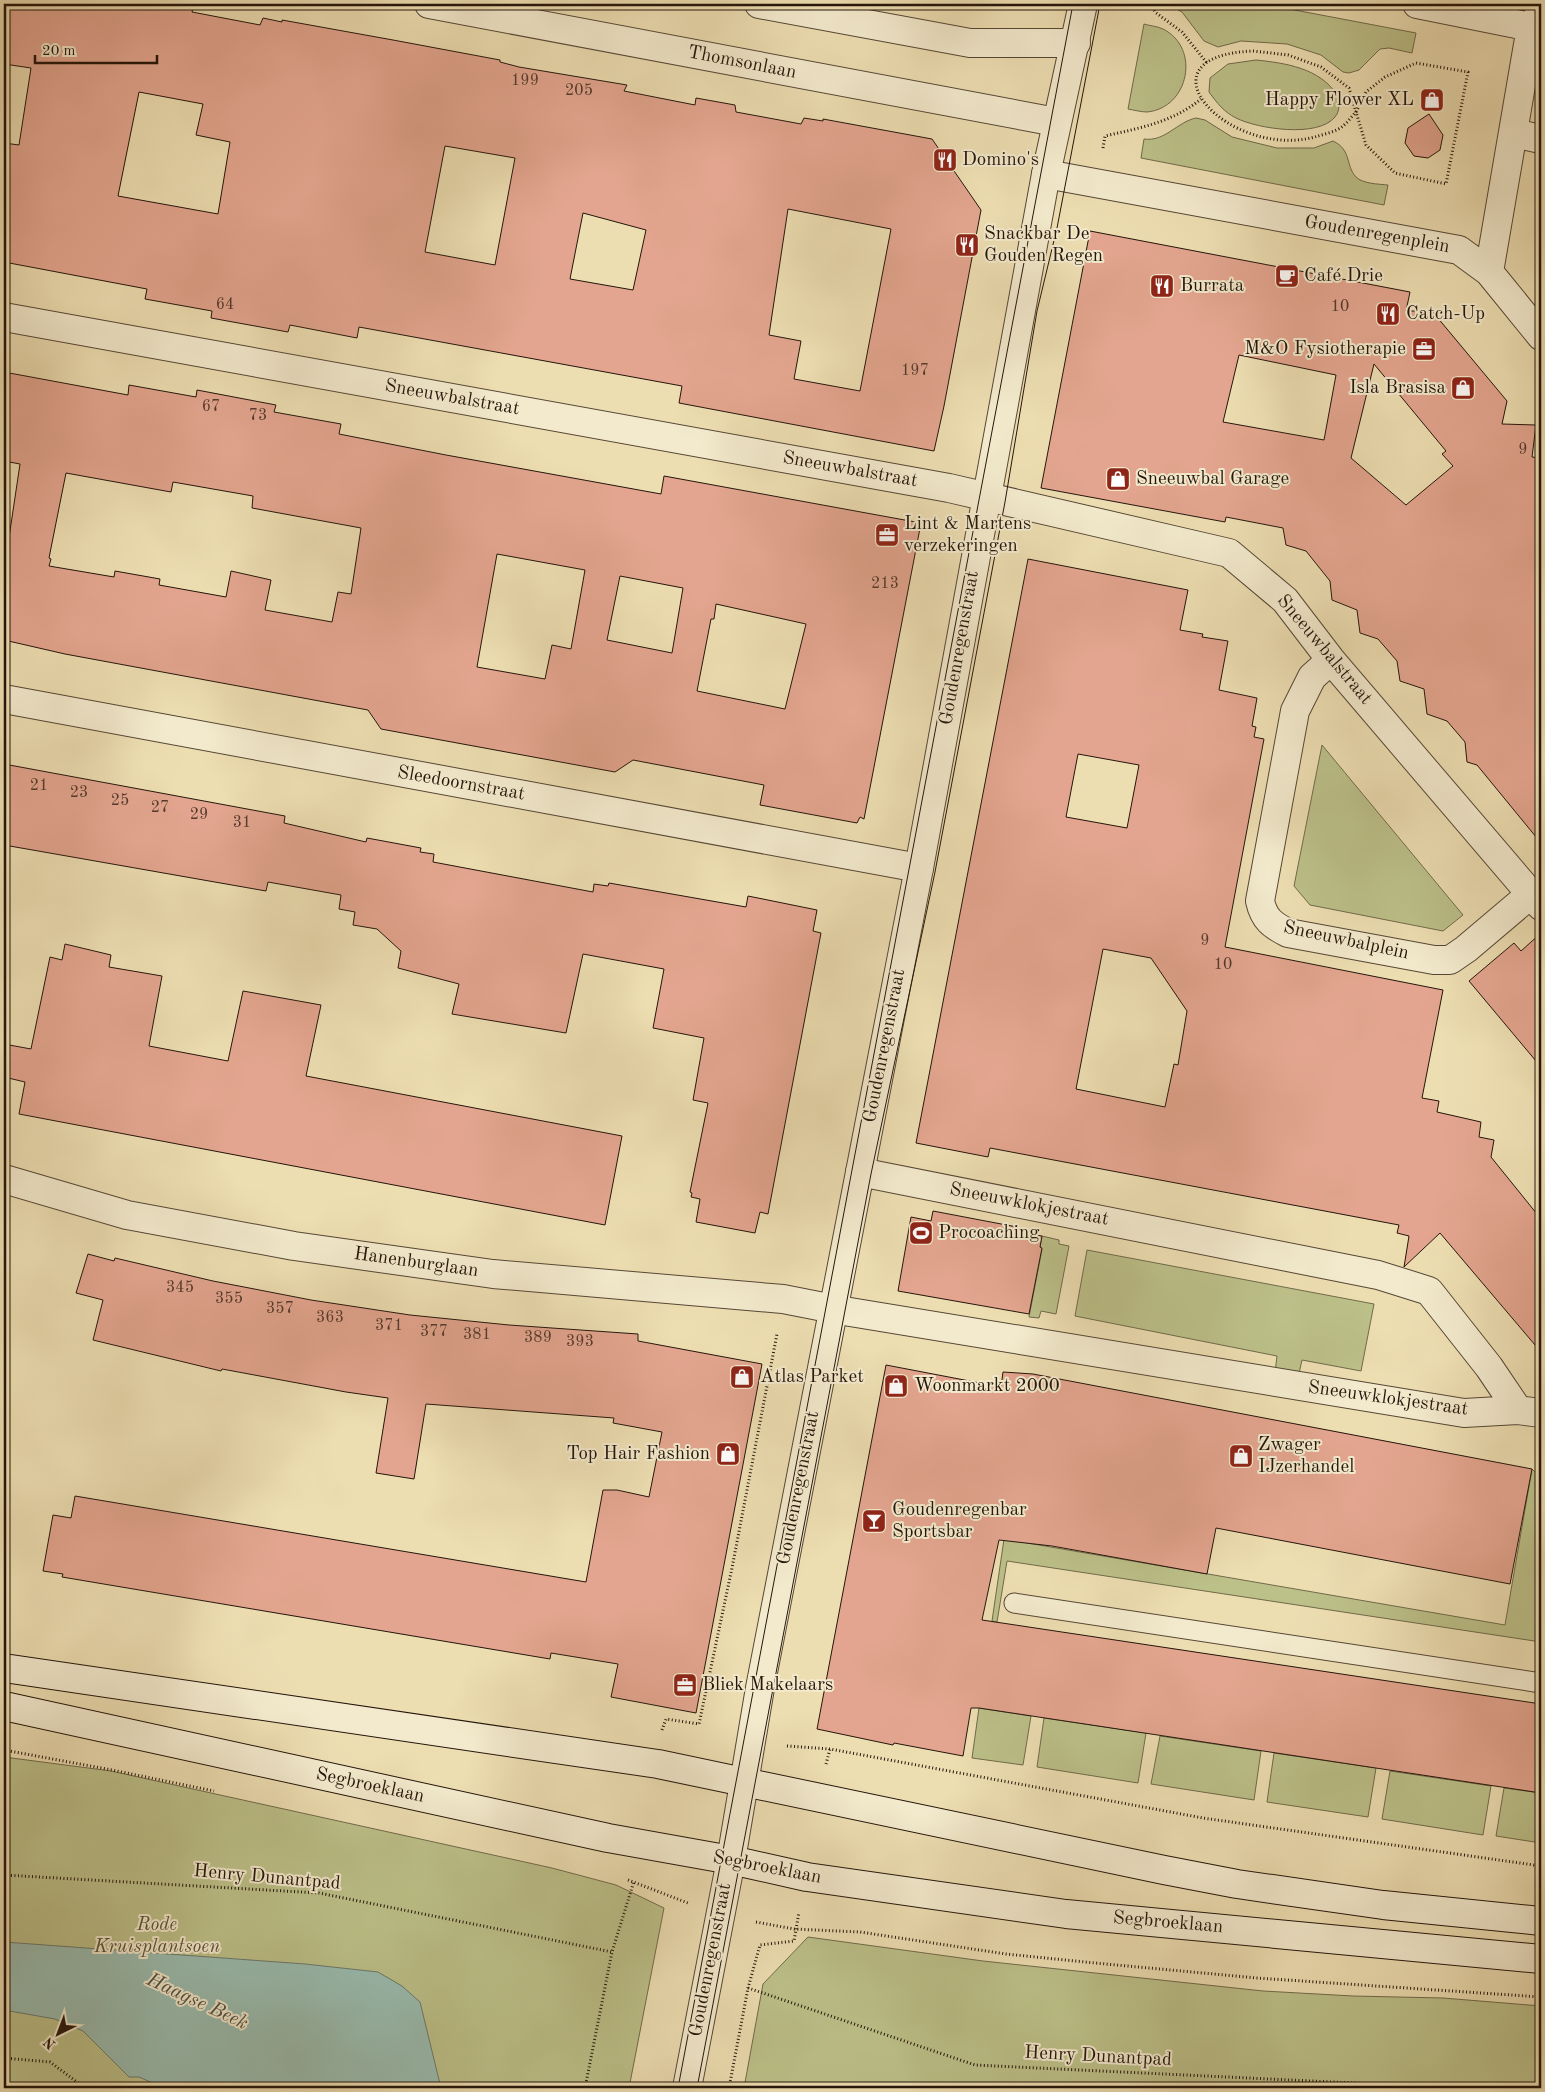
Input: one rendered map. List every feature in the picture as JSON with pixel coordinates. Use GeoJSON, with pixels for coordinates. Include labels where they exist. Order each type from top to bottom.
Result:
{"type":"FeatureCollection","features":[{"type":"Feature","properties":{"kind":"street","name":"Thomsonlaan"},"geometry":{"type":"LineString","coordinates":[[429,4],[1056,122]]}},
{"type":"Feature","properties":{"kind":"street"},"geometry":{"type":"LineString","coordinates":[[759,4],[970,43],[1076,43]]}},
{"type":"Feature","properties":{"kind":"street","name":"Goudenregenstraat"},"geometry":{"type":"LineString","coordinates":[[687,2088],[760,1688],[919,868],[1046,174],[1083,4]]}},
{"type":"Feature","properties":{"kind":"street"},"geometry":{"type":"LineString","coordinates":[[1416,4],[1536,20],[1513,133],[1489,272]]}},
{"type":"Feature","properties":{"kind":"street"},"geometry":{"type":"LineString","coordinates":[[1513,133],[1541,139]]}},
{"type":"Feature","properties":{"kind":"street","name":"Goudenregenplein"},"geometry":{"type":"LineString","coordinates":[[1046,174],[1459,250],[1489,272],[1541,336]]}},
{"type":"Feature","properties":{"kind":"street","name":"Sneeuwbalstraat"},"geometry":{"type":"LineString","coordinates":[[4,316],[949,488],[1229,553],[1285,600],[1332,660],[1536,900]]}},
{"type":"Feature","properties":{"kind":"street","name":"Sneeuwbalplein"},"geometry":{"type":"LineString","coordinates":[[1332,660],[1312,676],[1295,711],[1260,901],[1262,910],[1273,925],[1288,933],[1434,960],[1450,960],[1536,900]]}},
{"type":"Feature","properties":{"kind":"street","name":"Sleedoornstraat"},"geometry":{"type":"LineString","coordinates":[[4,699],[919,868]]}},
{"type":"Feature","properties":{"kind":"street","name":"Sneeuwklokjestraat"},"geometry":{"type":"LineString","coordinates":[[860,1172],[1378,1275],[1429,1291],[1489,1367],[1530,1412]]}},
{"type":"Feature","properties":{"kind":"street","name":"Hanenburglaan"},"geometry":{"type":"LineString","coordinates":[[4,1179],[127,1215],[294,1246],[493,1274],[783,1299],[834,1309]]}},
{"type":"Feature","properties":{"kind":"street","name":"Sneeuwklokjestraat"},"geometry":{"type":"LineString","coordinates":[[834,1309],[1464,1413],[1530,1412]]}},
{"type":"Feature","properties":{"kind":"street"},"geometry":{"type":"LineString","coordinates":[[4,1668],[658,1764],[1237,1884],[1383,1905],[1541,1921]]}},
{"type":"Feature","properties":{"kind":"street","name":"Segbroeklaan"},"geometry":{"type":"LineString","coordinates":[[4,1706],[642,1844],[730,1860],[807,1877],[1066,1914],[1541,1959]]}},
{"type":"Feature","properties":{"kind":"lane"},"geometry":{"type":"LineString","coordinates":[[1014,1603],[1541,1683]]}},
{"type":"Feature","properties":{"kind":"path"},"geometry":{"type":"LineString","coordinates":[[1151,4],[1155,12],[1182,32],[1206,64]]}},
{"type":"Feature","properties":{"kind":"path"},"geometry":{"type":"LineString","coordinates":[[1201,99],[1196,93],[1195,82],[1199,70],[1220,56],[1236,52],[1253,51],[1288,55],[1306,60],[1321,67],[1349,88],[1356,112],[1366,145],[1395,173],[1446,184],[1468,72],[1416,63],[1385,77],[1366,92],[1356,112],[1342,127],[1303,140],[1263,137],[1226,124],[1201,99]]}},
{"type":"Feature","properties":{"kind":"path"},"geometry":{"type":"LineString","coordinates":[[1096,184],[1105,136],[1169,120],[1187,110],[1201,99]]}},
{"type":"Feature","properties":{"kind":"path"},"geometry":{"type":"LineString","coordinates":[[658,1764],[662,1731],[666,1718],[700,1724],[732,1568],[783,1299]]}},
{"type":"Feature","properties":{"kind":"path"},"geometry":{"type":"LineString","coordinates":[[585,2088],[612,1952],[634,1882],[642,1844]]}},
{"type":"Feature","properties":{"kind":"path","name":"Henry Dunantpad"},"geometry":{"type":"LineString","coordinates":[[4,1875],[319,1893],[612,1952]]}},
{"type":"Feature","properties":{"kind":"path"},"geometry":{"type":"LineString","coordinates":[[729,2088],[748,1988],[760,1945],[794,1941],[794,1929]]}},
{"type":"Feature","properties":{"kind":"path","name":"Henry Dunantpad"},"geometry":{"type":"LineString","coordinates":[[748,1988],[975,2065],[1458,2088]]}},
{"type":"Feature","properties":{"kind":"path"},"geometry":{"type":"LineString","coordinates":[[4,2058],[50,2062],[85,2088]]}},
{"type":"Feature","properties":{"kind":"green space"},"geometry":{"type":"Polygon","coordinates":[[[1171,4],[1263,4],[1416,33],[1412,53],[1389,48],[1380,49],[1359,70],[1349,73],[1343,72],[1321,55],[1287,44],[1241,41],[1218,47],[1204,41],[1182,12],[1171,6],[1171,4]]]}},
{"type":"Feature","properties":{"kind":"green space"},"geometry":{"type":"Polygon","coordinates":[[[1144,24],[1163,29],[1175,38],[1182,49],[1186,63],[1181,89],[1173,100],[1161,108],[1147,112],[1128,109],[1144,24]]]}},
{"type":"Feature","properties":{"kind":"green space"},"geometry":{"type":"Polygon","coordinates":[[[1256,60],[1301,68],[1321,79],[1337,95],[1339,109],[1337,115],[1327,124],[1315,128],[1287,130],[1246,122],[1228,113],[1209,92],[1210,78],[1228,64],[1256,60]]]}},
{"type":"Feature","properties":{"kind":"green space"},"geometry":{"type":"Polygon","coordinates":[[[1196,118],[1205,120],[1232,137],[1277,148],[1314,148],[1333,141],[1346,153],[1350,168],[1356,177],[1367,182],[1388,185],[1384,205],[1141,158],[1144,139],[1158,138],[1183,123],[1196,118]]]}},
{"type":"Feature","properties":{"kind":"green space"},"geometry":{"type":"Polygon","coordinates":[[[1322,745],[1463,915],[1443,931],[1310,905],[1294,886],[1322,745]]]}},
{"type":"Feature","properties":{"kind":"green space"},"geometry":{"type":"Polygon","coordinates":[[[1042,1236],[1059,1240],[1059,1244],[1069,1246],[1056,1314],[1041,1311],[1039,1318],[1029,1317],[1042,1249],[1040,1247],[1042,1236]]]}},
{"type":"Feature","properties":{"kind":"green space"},"geometry":{"type":"Polygon","coordinates":[[[1087,1250],[1374,1304],[1361,1371],[1302,1360],[1298,1378],[1275,1373],[1277,1356],[1075,1316],[1087,1250]]]}},
{"type":"Feature","properties":{"kind":"green space"},"geometry":{"type":"Polygon","coordinates":[[[1532,1469],[1541,1478],[1541,1642],[1007,1561],[997,1622],[992,1621],[1004,1539],[1505,1625],[1532,1469]]]}},
{"type":"Feature","properties":{"kind":"green space"},"geometry":{"type":"Polygon","coordinates":[[[979,1708],[1031,1716],[1023,1765],[972,1758],[979,1708]]]}},
{"type":"Feature","properties":{"kind":"green space"},"geometry":{"type":"Polygon","coordinates":[[[1044,1718],[1146,1733],[1138,1783],[1037,1767],[1044,1718]]]}},
{"type":"Feature","properties":{"kind":"green space"},"geometry":{"type":"Polygon","coordinates":[[[1160,1736],[1261,1751],[1254,1800],[1151,1784],[1160,1736]]]}},
{"type":"Feature","properties":{"kind":"green space"},"geometry":{"type":"Polygon","coordinates":[[[1274,1753],[1376,1768],[1368,1817],[1267,1802],[1274,1753]]]}},
{"type":"Feature","properties":{"kind":"green space","name":"Rode Kruisplantsoen"},"geometry":{"type":"Polygon","coordinates":[[[4,1757],[111,1771],[552,1868],[616,1885],[664,1908],[629,2088],[4,2088],[4,1757]]]}},
{"type":"Feature","properties":{"kind":"green space"},"geometry":{"type":"Polygon","coordinates":[[[1390,1771],[1491,1786],[1483,1835],[1382,1819],[1390,1771]]]}},
{"type":"Feature","properties":{"kind":"green space"},"geometry":{"type":"Polygon","coordinates":[[[1504,1788],[1541,1793],[1541,1843],[1496,1836],[1504,1788]]]}},
{"type":"Feature","properties":{"kind":"green space"},"geometry":{"type":"Polygon","coordinates":[[[808,1937],[983,1961],[1263,1991],[1443,1998],[1541,2006],[1541,2088],[744,2088],[763,1984],[808,1937]]]}},
{"type":"Feature","properties":{"kind":"water","name":"Haagse Beek"},"geometry":{"type":"Polygon","coordinates":[[[4,1942],[305,1964],[378,1972],[402,1986],[420,2002],[441,2088],[164,2088],[139,2077],[129,2077],[83,2031],[55,2019],[4,2010],[4,1942]]]}},
{"type":"Feature","properties":{"kind":"building"},"geometry":{"type":"Polygon","coordinates":[[[4,4],[194,4],[192,12],[260,25],[263,18],[282,22],[282,20],[393,40],[500,60],[500,62],[519,67],[627,85],[624,91],[695,105],[696,98],[735,105],[736,112],[801,124],[804,118],[823,121],[823,119],[932,139],[981,210],[934,451],[679,403],[682,386],[359,327],[357,338],[290,325],[288,332],[211,318],[212,311],[145,299],[147,289],[4,262],[4,143],[19,145],[31,68],[4,64],[4,4]],[[139,92],[118,196],[218,214],[230,142],[196,135],[203,104],[139,92]],[[445,146],[425,252],[495,265],[515,158],[445,146]],[[788,209],[769,335],[801,341],[794,379],[860,391],[891,229],[788,209]],[[583,213],[570,279],[633,290],[646,230],[583,213]]]}},
{"type":"Feature","properties":{"kind":"building"},"geometry":{"type":"Polygon","coordinates":[[[1429,114],[1443,135],[1440,150],[1428,158],[1414,156],[1405,143],[1408,128],[1429,114]]]}},
{"type":"Feature","properties":{"kind":"building"},"geometry":{"type":"Polygon","coordinates":[[[1090,231],[1410,292],[1406,311],[1432,311],[1507,401],[1502,424],[1536,425],[1532,457],[1541,458],[1541,843],[1477,765],[1467,762],[1465,742],[1447,721],[1427,714],[1424,689],[1400,681],[1397,661],[1378,639],[1360,633],[1357,610],[1332,600],[1330,581],[1306,551],[1286,545],[1283,528],[1226,517],[1225,522],[1041,488],[1090,231]],[[1239,355],[1223,422],[1324,440],[1336,375],[1239,355]],[[1374,364],[1351,458],[1406,505],[1453,466],[1442,454],[1446,451],[1374,364]]]}},
{"type":"Feature","properties":{"kind":"building"},"geometry":{"type":"Polygon","coordinates":[[[4,372],[128,395],[129,385],[196,397],[197,390],[276,405],[274,412],[341,424],[339,434],[661,494],[664,476],[921,523],[864,819],[860,817],[857,823],[760,805],[764,785],[633,760],[615,772],[381,729],[368,710],[65,654],[4,640],[4,571],[20,464],[4,461],[4,372]],[[66,473],[49,558],[51,559],[49,566],[114,577],[115,571],[160,579],[159,585],[226,597],[231,571],[271,580],[265,610],[332,622],[338,592],[351,594],[361,528],[252,508],[253,496],[173,482],[171,492],[66,473]],[[497,554],[477,667],[545,679],[552,645],[571,649],[585,570],[497,554]],[[620,576],[607,640],[672,653],[683,588],[620,576]],[[716,604],[714,619],[711,619],[697,691],[785,709],[806,624],[716,604]]]}},
{"type":"Feature","properties":{"kind":"building"},"geometry":{"type":"Polygon","coordinates":[[[1028,559],[1188,590],[1180,630],[1203,634],[1202,637],[1228,641],[1219,690],[1257,698],[1252,726],[1256,727],[1254,737],[1264,739],[1225,947],[1443,990],[1422,1098],[1439,1101],[1437,1112],[1481,1122],[1479,1137],[1494,1140],[1491,1157],[1541,1219],[1541,1352],[1440,1233],[1404,1267],[1409,1236],[1397,1233],[1399,1225],[990,1148],[988,1157],[916,1143],[1028,559]],[[1078,754],[1066,817],[1127,828],[1139,765],[1078,754]],[[1103,949],[1076,1089],[1165,1107],[1174,1064],[1178,1065],[1187,1011],[1151,958],[1103,949]]]}},
{"type":"Feature","properties":{"kind":"building"},"geometry":{"type":"Polygon","coordinates":[[[4,764],[285,816],[284,823],[366,842],[367,838],[421,848],[420,852],[434,854],[433,862],[593,892],[594,884],[608,886],[609,883],[746,907],[748,896],[817,910],[813,931],[821,933],[768,1214],[760,1212],[755,1233],[696,1222],[700,1199],[691,1197],[692,1193],[690,1192],[708,1103],[693,1100],[704,1038],[653,1028],[664,969],[583,954],[566,1033],[452,1014],[459,984],[398,968],[401,951],[377,929],[353,925],[355,912],[339,909],[341,895],[268,882],[266,891],[4,845],[4,764]]]}},
{"type":"Feature","properties":{"kind":"building"},"geometry":{"type":"Polygon","coordinates":[[[1541,933],[1541,1067],[1469,981],[1514,943],[1521,951],[1541,933]]]}},
{"type":"Feature","properties":{"kind":"building"},"geometry":{"type":"Polygon","coordinates":[[[65,944],[111,955],[109,967],[162,976],[149,1046],[228,1061],[243,991],[321,1005],[306,1076],[622,1136],[605,1225],[19,1114],[25,1082],[4,1077],[4,1044],[31,1049],[50,957],[62,960],[65,944]]]}},
{"type":"Feature","properties":{"kind":"building"},"geometry":{"type":"Polygon","coordinates":[[[933,1211],[1017,1227],[1019,1232],[1042,1236],[1040,1247],[1042,1248],[1029,1314],[898,1291],[911,1217],[931,1221],[933,1211]]]}},
{"type":"Feature","properties":{"kind":"building"},"geometry":{"type":"Polygon","coordinates":[[[88,1254],[114,1261],[115,1258],[213,1281],[311,1300],[410,1315],[509,1325],[638,1334],[638,1341],[762,1364],[696,1713],[611,1697],[618,1664],[551,1653],[550,1659],[62,1577],[63,1574],[43,1571],[53,1515],[71,1518],[75,1496],[586,1582],[603,1490],[617,1490],[649,1497],[662,1432],[613,1423],[614,1418],[426,1404],[414,1479],[376,1473],[388,1398],[222,1369],[221,1371],[93,1340],[103,1300],[76,1293],[88,1254]]]}},
{"type":"Feature","properties":{"kind":"building"},"geometry":{"type":"Polygon","coordinates":[[[886,1365],[1001,1387],[1003,1372],[1033,1374],[1532,1469],[1510,1584],[1216,1528],[1207,1574],[1052,1546],[999,1540],[982,1620],[1541,1704],[1541,1793],[979,1708],[971,1708],[963,1756],[894,1743],[893,1745],[817,1729],[886,1365]]]}},
{"type":"Feature","properties":{"kind":"tram line"},"geometry":{"type":"LineString","coordinates":[[678,2088],[1073,4]]}},
{"type":"Feature","properties":{"kind":"tram line"},"geometry":{"type":"LineString","coordinates":[[697,2088],[871,1174],[935,872],[1005,502],[1037,311],[1057,228],[1100,4]]}},
{"type":"Feature","properties":{"kind":"place","name":"Happy Flower XL"},"geometry":{"type":"Point","coordinates":[1432,100]}},
{"type":"Feature","properties":{"kind":"place","name":"Domino's"},"geometry":{"type":"Point","coordinates":[945,160]}},
{"type":"Feature","properties":{"kind":"place","name":"Snackbar De Gouden Regen"},"geometry":{"type":"Point","coordinates":[967,245]}},
{"type":"Feature","properties":{"kind":"place","name":"Café Drie"},"geometry":{"type":"Point","coordinates":[1287,276]}},
{"type":"Feature","properties":{"kind":"place","name":"Burrata"},"geometry":{"type":"Point","coordinates":[1162,286]}},
{"type":"Feature","properties":{"kind":"place","name":"Catch-Up"},"geometry":{"type":"Point","coordinates":[1388,314]}},
{"type":"Feature","properties":{"kind":"place","name":"M&O Fysiotherapie"},"geometry":{"type":"Point","coordinates":[1424,349]}},
{"type":"Feature","properties":{"kind":"place","name":"Isla Brasisa"},"geometry":{"type":"Point","coordinates":[1463,388]}},
{"type":"Feature","properties":{"kind":"place","name":"Sneeuwbal Garage"},"geometry":{"type":"Point","coordinates":[1118,479]}},
{"type":"Feature","properties":{"kind":"place","name":"Lint & Martens verzekeringen"},"geometry":{"type":"Point","coordinates":[887,535]}},
{"type":"Feature","properties":{"kind":"place","name":"Procoaching"},"geometry":{"type":"Point","coordinates":[921,1233]}},
{"type":"Feature","properties":{"kind":"place","name":"Atlas Parket"},"geometry":{"type":"Point","coordinates":[742,1377]}},
{"type":"Feature","properties":{"kind":"place","name":"Woonmarkt 2000"},"geometry":{"type":"Point","coordinates":[896,1386]}},
{"type":"Feature","properties":{"kind":"place","name":"Top Hair Fashion"},"geometry":{"type":"Point","coordinates":[728,1454]}},
{"type":"Feature","properties":{"kind":"place","name":"Zwager IJzerhandel"},"geometry":{"type":"Point","coordinates":[1241,1456]}},
{"type":"Feature","properties":{"kind":"place","name":"Goudenregenbar Sportsbar"},"geometry":{"type":"Point","coordinates":[874,1521]}},
{"type":"Feature","properties":{"kind":"place","name":"Bliek Makelaars"},"geometry":{"type":"Point","coordinates":[685,1685]}}]}
